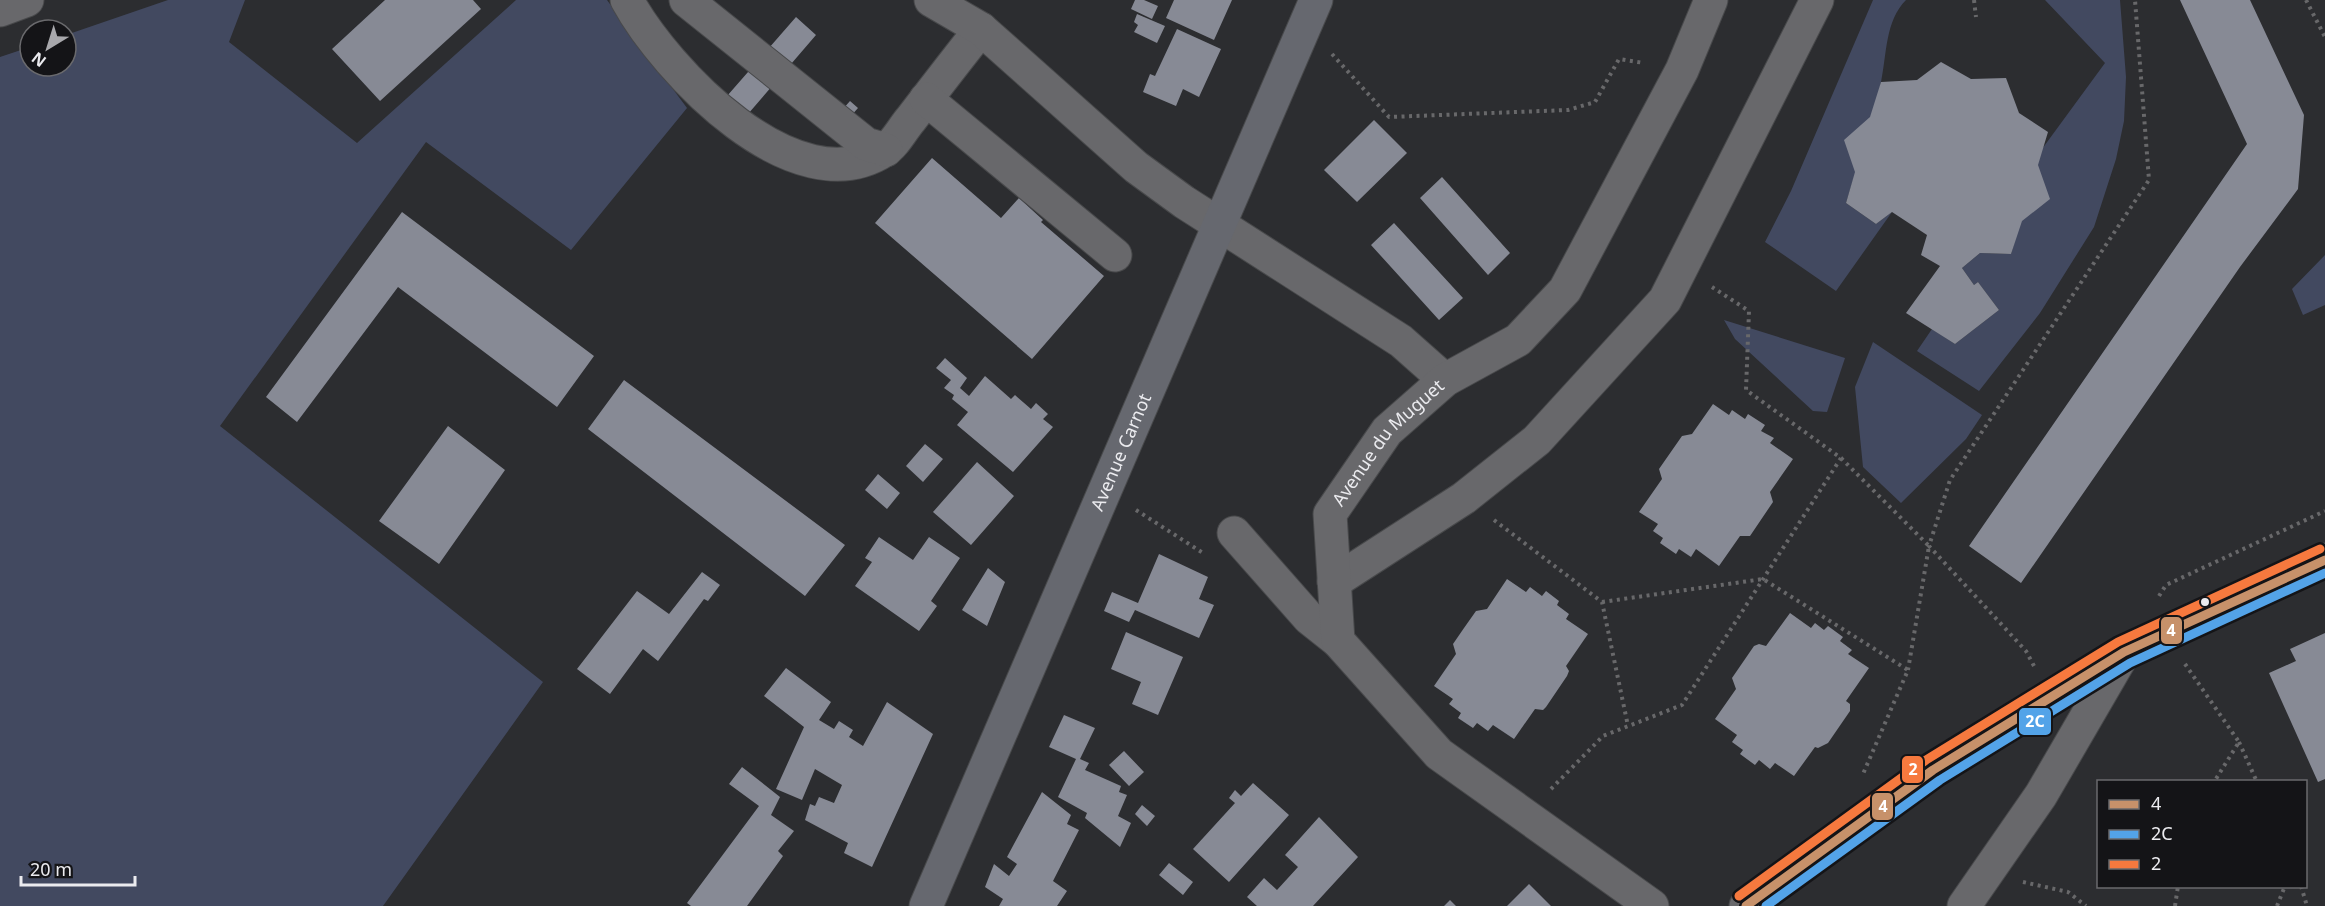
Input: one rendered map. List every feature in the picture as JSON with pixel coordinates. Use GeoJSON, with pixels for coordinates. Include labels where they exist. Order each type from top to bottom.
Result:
{"type":"FeatureCollection","features":[{"type":"Feature","properties":{"kind":"main road","name":"Avenue Carnot"},"geometry":{"type":"LineString","coordinates":[[926,906],[1311,12]]}},
{"type":"Feature","properties":{"kind":"street"},"geometry":{"type":"LineString","coordinates":[[0,10],[27,0]]}},
{"type":"Feature","properties":{"kind":"street"},"geometry":{"type":"LineString","coordinates":[[627,0],[644,30],[693,83],[737,124],[778,151],[825,163],[855,164],[886,150],[981,29]]}},
{"type":"Feature","properties":{"kind":"street"},"geometry":{"type":"LineString","coordinates":[[686,0],[866,144],[886,150]]}},
{"type":"Feature","properties":{"kind":"street"},"geometry":{"type":"LineString","coordinates":[[931,0],[981,29],[1136,167],[1219,225],[1401,341],[1446,380]]}},
{"type":"Feature","properties":{"kind":"street","name":"Avenue du Muguet"},"geometry":{"type":"LineString","coordinates":[[1338,641],[1330,514],[1387,431],[1446,380],[1518,340],[1565,290],[1682,70],[1712,0]]}},
{"type":"Feature","properties":{"kind":"street"},"geometry":{"type":"LineString","coordinates":[[1334,582],[1464,498],[1537,440],[1665,300],[1817,0]]}},
{"type":"Feature","properties":{"kind":"street"},"geometry":{"type":"LineString","coordinates":[[927,99],[1115,255]]}},
{"type":"Feature","properties":{"kind":"street"},"geometry":{"type":"LineString","coordinates":[[1234,533],[1309,618],[1338,641],[1439,754],[1652,906]]}},
{"type":"Feature","properties":{"kind":"street"},"geometry":{"type":"LineString","coordinates":[[1746,906],[1933,770],[2124,652],[2325,560]]}},
{"type":"Feature","properties":{"kind":"street"},"geometry":{"type":"LineString","coordinates":[[1969,900],[2041,795],[2124,652]]}},
{"type":"Feature","properties":{"kind":"path"},"geometry":{"type":"LineString","coordinates":[[1974,0],[1976,17]]}},
{"type":"Feature","properties":{"kind":"path"},"geometry":{"type":"LineString","coordinates":[[1862,778],[1908,670],[1929,546],[1950,480],[2149,180],[2135,0]]}},
{"type":"Feature","properties":{"kind":"path"},"geometry":{"type":"LineString","coordinates":[[2306,0],[2325,37]]}},
{"type":"Feature","properties":{"kind":"path"},"geometry":{"type":"LineString","coordinates":[[1311,12],[1389,117],[1568,110],[1595,102],[1619,59],[1682,70]]}},
{"type":"Feature","properties":{"kind":"path"},"geometry":{"type":"LineString","coordinates":[[1682,267],[1749,311],[1746,390],[1841,458],[1929,546],[2026,651],[2050,697]]}},
{"type":"Feature","properties":{"kind":"path"},"geometry":{"type":"LineString","coordinates":[[1526,815],[1603,736],[1682,705],[1841,458]]}},
{"type":"Feature","properties":{"kind":"path"},"geometry":{"type":"LineString","coordinates":[[1105,491],[1204,553]]}},
{"type":"Feature","properties":{"kind":"path"},"geometry":{"type":"LineString","coordinates":[[1464,498],[1602,602],[1628,726]]}},
{"type":"Feature","properties":{"kind":"path"},"geometry":{"type":"LineString","coordinates":[[1602,602],[1763,579],[1908,670]]}},
{"type":"Feature","properties":{"kind":"path"},"geometry":{"type":"LineString","coordinates":[[2164,634],[2239,742],[2256,780]]}},
{"type":"Feature","properties":{"kind":"path"},"geometry":{"type":"LineString","coordinates":[[2215,780],[2239,742]]}},
{"type":"Feature","properties":{"kind":"path"},"geometry":{"type":"LineString","coordinates":[[1969,900],[2018,881],[2068,892],[2086,906]]}},
{"type":"Feature","properties":{"kind":"path"},"geometry":{"type":"LineString","coordinates":[[2175,906],[2178,888]]}},
{"type":"Feature","properties":{"kind":"path"},"geometry":{"type":"LineString","coordinates":[[2277,906],[2284,888]]}},
{"type":"Feature","properties":{"kind":"path"},"geometry":{"type":"LineString","coordinates":[[2302,888],[2307,906]]}},
{"type":"Feature","properties":{"kind":"shaded area"},"geometry":{"type":"Polygon","coordinates":[[[168,0],[245,0],[229,42],[357,143],[516,0],[607,0],[687,108],[571,250],[426,142],[220,426],[543,682],[383,906],[0,906],[0,57],[18,51],[18,78],[78,78],[78,31],[168,0]]]}},
{"type":"Feature","properties":{"kind":"shaded area"},"geometry":{"type":"Polygon","coordinates":[[[1873,0],[1906,0],[1899,8],[1890,28],[1874,113],[1846,203],[1876,224],[1892,212],[1836,291],[1765,242],[1791,191],[1873,0]]]}},
{"type":"Feature","properties":{"kind":"shaded area"},"geometry":{"type":"Polygon","coordinates":[[[2045,0],[2120,0],[2126,77],[2124,121],[2116,159],[2094,227],[2040,313],[1979,391],[1917,351],[1932,329],[1955,344],[1999,310],[1978,282],[1974,285],[1962,268],[1980,253],[2011,254],[2042,149],[2105,63],[2045,0]]]}},
{"type":"Feature","properties":{"kind":"shaded area"},"geometry":{"type":"Polygon","coordinates":[[[2325,255],[2325,305],[2303,315],[2292,289],[2325,255]]]}},
{"type":"Feature","properties":{"kind":"shaded area"},"geometry":{"type":"Polygon","coordinates":[[[1724,320],[1845,358],[1827,412],[1813,411],[1735,339],[1724,320]]]}},
{"type":"Feature","properties":{"kind":"shaded area"},"geometry":{"type":"Polygon","coordinates":[[[1873,342],[1982,415],[1966,439],[1901,503],[1863,467],[1855,387],[1873,342]]]}},
{"type":"Feature","properties":{"kind":"building"},"geometry":{"type":"Polygon","coordinates":[[[385,0],[473,0],[481,9],[380,101],[332,49],[385,0]]]}},
{"type":"Feature","properties":{"kind":"building"},"geometry":{"type":"Polygon","coordinates":[[[1135,0],[1144,0],[1158,6],[1152,19],[1131,9],[1135,0]]]}},
{"type":"Feature","properties":{"kind":"building"},"geometry":{"type":"Polygon","coordinates":[[[1174,0],[1232,0],[1214,40],[1166,18],[1174,0]]]}},
{"type":"Feature","properties":{"kind":"building"},"geometry":{"type":"Polygon","coordinates":[[[2180,0],[2250,0],[2304,115],[2298,189],[2240,267],[2021,583],[1969,546],[2247,144],[2180,0]]]}},
{"type":"Feature","properties":{"kind":"building"},"geometry":{"type":"Polygon","coordinates":[[[1137,14],[1165,26],[1157,43],[1134,32],[1138,25],[1134,22],[1137,14]]]}},
{"type":"Feature","properties":{"kind":"building"},"geometry":{"type":"Polygon","coordinates":[[[796,17],[816,35],[748,114],[727,96],[796,17]]]}},
{"type":"Feature","properties":{"kind":"building"},"geometry":{"type":"Polygon","coordinates":[[[1177,29],[1221,49],[1199,97],[1183,89],[1176,106],[1143,92],[1150,74],[1155,76],[1177,29]]]}},
{"type":"Feature","properties":{"kind":"building"},"geometry":{"type":"Polygon","coordinates":[[[1941,62],[1971,79],[2006,78],[2019,113],[2048,132],[2038,165],[2050,199],[2022,221],[2011,254],[1980,253],[1962,268],[1974,285],[1978,282],[1999,310],[1955,344],[1906,313],[1940,266],[1921,255],[1927,235],[1892,212],[1876,224],[1846,203],[1855,172],[1844,140],[1870,117],[1881,82],[1917,80],[1941,62]]]}},
{"type":"Feature","properties":{"kind":"building"},"geometry":{"type":"Polygon","coordinates":[[[850,101],[858,108],[850,117],[842,110],[850,101]]]}},
{"type":"Feature","properties":{"kind":"building"},"geometry":{"type":"Polygon","coordinates":[[[1374,120],[1407,153],[1357,202],[1324,170],[1374,120]]]}},
{"type":"Feature","properties":{"kind":"building"},"geometry":{"type":"Polygon","coordinates":[[[932,158],[1001,218],[1019,198],[1043,220],[1041,222],[1104,276],[1032,359],[875,223],[932,158]]]}},
{"type":"Feature","properties":{"kind":"building"},"geometry":{"type":"Polygon","coordinates":[[[1442,177],[1510,253],[1488,275],[1420,198],[1442,177]]]}},
{"type":"Feature","properties":{"kind":"building"},"geometry":{"type":"Polygon","coordinates":[[[402,212],[594,356],[557,407],[398,287],[297,422],[266,397],[402,212]]]}},
{"type":"Feature","properties":{"kind":"building"},"geometry":{"type":"Polygon","coordinates":[[[1394,223],[1463,298],[1439,320],[1371,245],[1394,223]]]}},
{"type":"Feature","properties":{"kind":"building"},"geometry":{"type":"Polygon","coordinates":[[[945,358],[967,378],[960,388],[969,396],[985,376],[1011,399],[1015,395],[1031,409],[1036,403],[1048,414],[1043,419],[1053,427],[1013,472],[957,425],[968,412],[952,399],[954,395],[944,388],[951,380],[936,368],[945,358]]]}},
{"type":"Feature","properties":{"kind":"building"},"geometry":{"type":"Polygon","coordinates":[[[624,380],[845,545],[805,596],[588,429],[624,380]]]}},
{"type":"Feature","properties":{"kind":"building"},"geometry":{"type":"Polygon","coordinates":[[[1713,404],[1729,415],[1732,410],[1745,419],[1748,414],[1765,425],[1761,431],[1774,438],[1770,443],[1793,459],[1770,492],[1773,502],[1750,536],[1740,536],[1719,566],[1696,549],[1691,557],[1679,549],[1676,554],[1660,543],[1663,538],[1653,531],[1658,524],[1639,512],[1662,479],[1659,469],[1682,436],[1692,434],[1713,404]]]}},
{"type":"Feature","properties":{"kind":"building"},"geometry":{"type":"Polygon","coordinates":[[[448,426],[505,470],[439,564],[379,521],[448,426]]]}},
{"type":"Feature","properties":{"kind":"building"},"geometry":{"type":"Polygon","coordinates":[[[925,444],[943,459],[923,482],[906,466],[925,444]]]}},
{"type":"Feature","properties":{"kind":"building"},"geometry":{"type":"Polygon","coordinates":[[[977,462],[1014,496],[971,545],[933,512],[977,462]]]}},
{"type":"Feature","properties":{"kind":"building"},"geometry":{"type":"Polygon","coordinates":[[[878,474],[900,493],[887,509],[865,490],[878,474]]]}},
{"type":"Feature","properties":{"kind":"building"},"geometry":{"type":"Polygon","coordinates":[[[879,537],[913,560],[929,537],[960,558],[931,601],[937,606],[919,631],[855,586],[872,562],[865,558],[879,537]]]}},
{"type":"Feature","properties":{"kind":"building"},"geometry":{"type":"Polygon","coordinates":[[[1159,554],[1208,577],[1199,599],[1214,605],[1199,638],[1135,610],[1129,622],[1104,611],[1112,592],[1138,603],[1159,554]]]}},
{"type":"Feature","properties":{"kind":"building"},"geometry":{"type":"Polygon","coordinates":[[[988,568],[1005,582],[987,626],[962,610],[988,568]]]}},
{"type":"Feature","properties":{"kind":"building"},"geometry":{"type":"Polygon","coordinates":[[[702,572],[720,585],[708,601],[704,599],[658,661],[643,649],[610,694],[577,669],[637,591],[669,614],[702,572]]]}},
{"type":"Feature","properties":{"kind":"building"},"geometry":{"type":"Polygon","coordinates":[[[1507,579],[1526,592],[1530,587],[1542,596],[1546,591],[1559,601],[1557,605],[1569,614],[1566,619],[1588,634],[1566,666],[1569,671],[1567,676],[1546,707],[1543,710],[1535,709],[1514,739],[1493,725],[1488,731],[1477,723],[1473,728],[1458,718],[1461,713],[1449,704],[1453,699],[1434,686],[1456,654],[1453,644],[1476,611],[1487,609],[1507,579]]]}},
{"type":"Feature","properties":{"kind":"building"},"geometry":{"type":"Polygon","coordinates":[[[1790,613],[1811,628],[1815,623],[1824,630],[1828,626],[1843,637],[1840,641],[1852,650],[1848,654],[1869,668],[1846,701],[1850,704],[1850,711],[1828,743],[1818,748],[1815,747],[1794,776],[1775,763],[1770,769],[1759,760],[1755,765],[1740,754],[1743,750],[1732,742],[1737,735],[1715,719],[1736,689],[1732,678],[1754,646],[1759,644],[1766,646],[1790,613]]]}},
{"type":"Feature","properties":{"kind":"building"},"geometry":{"type":"Polygon","coordinates":[[[1126,632],[1183,657],[1158,715],[1132,704],[1141,682],[1111,669],[1126,632]]]}},
{"type":"Feature","properties":{"kind":"building"},"geometry":{"type":"Polygon","coordinates":[[[2325,633],[2325,779],[2318,782],[2269,673],[2296,661],[2290,649],[2325,633]]]}},
{"type":"Feature","properties":{"kind":"building"},"geometry":{"type":"Polygon","coordinates":[[[786,668],[831,702],[819,720],[834,729],[839,721],[853,730],[849,737],[863,746],[887,702],[933,734],[872,867],[844,853],[848,843],[805,820],[810,804],[815,806],[819,797],[834,803],[842,785],[815,769],[802,800],[776,789],[804,727],[764,696],[786,668]]]}},
{"type":"Feature","properties":{"kind":"building"},"geometry":{"type":"Polygon","coordinates":[[[1064,715],[1095,728],[1080,759],[1089,763],[1085,770],[1121,786],[1119,792],[1127,795],[1118,816],[1131,823],[1120,847],[1085,818],[1087,813],[1058,797],[1076,759],[1049,747],[1064,715]]]}},
{"type":"Feature","properties":{"kind":"building"},"geometry":{"type":"Polygon","coordinates":[[[1124,751],[1144,772],[1129,786],[1109,765],[1124,751]]]}},
{"type":"Feature","properties":{"kind":"building"},"geometry":{"type":"Polygon","coordinates":[[[742,767],[780,797],[771,815],[794,831],[778,851],[783,856],[747,906],[691,906],[687,903],[759,806],[729,784],[742,767]]]}},
{"type":"Feature","properties":{"kind":"building"},"geometry":{"type":"Polygon","coordinates":[[[1253,783],[1289,815],[1229,882],[1193,849],[1235,803],[1229,798],[1235,790],[1241,796],[1253,783]]]}},
{"type":"Feature","properties":{"kind":"building"},"geometry":{"type":"Polygon","coordinates":[[[1042,792],[1071,815],[1067,824],[1079,830],[1053,881],[1067,891],[1057,906],[999,906],[1003,899],[985,887],[994,864],[1009,876],[1017,864],[1007,857],[1042,792]]]}},
{"type":"Feature","properties":{"kind":"building"},"geometry":{"type":"Polygon","coordinates":[[[1142,805],[1155,816],[1147,826],[1135,814],[1142,805]]]}},
{"type":"Feature","properties":{"kind":"building"},"geometry":{"type":"Polygon","coordinates":[[[1319,817],[1358,857],[1313,906],[1257,906],[1247,897],[1264,878],[1277,890],[1298,867],[1285,855],[1319,817]]]}},
{"type":"Feature","properties":{"kind":"building"},"geometry":{"type":"Polygon","coordinates":[[[1169,863],[1193,882],[1183,895],[1159,875],[1169,863]]]}},
{"type":"Feature","properties":{"kind":"building"},"geometry":{"type":"Polygon","coordinates":[[[1529,884],[1551,906],[1507,906],[1529,884]]]}},
{"type":"Feature","properties":{"kind":"building"},"geometry":{"type":"Polygon","coordinates":[[[1450,900],[1456,906],[1444,906],[1450,900]]]}},
{"type":"Feature","properties":{"kind":"transit line","name":"2"},"geometry":{"type":"LineString","coordinates":[[1739,896],[1926,760],[2118,642],[2320,549]]}},
{"type":"Feature","properties":{"kind":"transit line","name":"4"},"geometry":{"type":"LineString","coordinates":[[1746,906],[1933,770],[2124,652],[2325,560]]}},
{"type":"Feature","properties":{"kind":"transit line","name":"2C"},"geometry":{"type":"LineString","coordinates":[[1766,906],[1940,780],[2130,663],[2325,573]]}}]}
